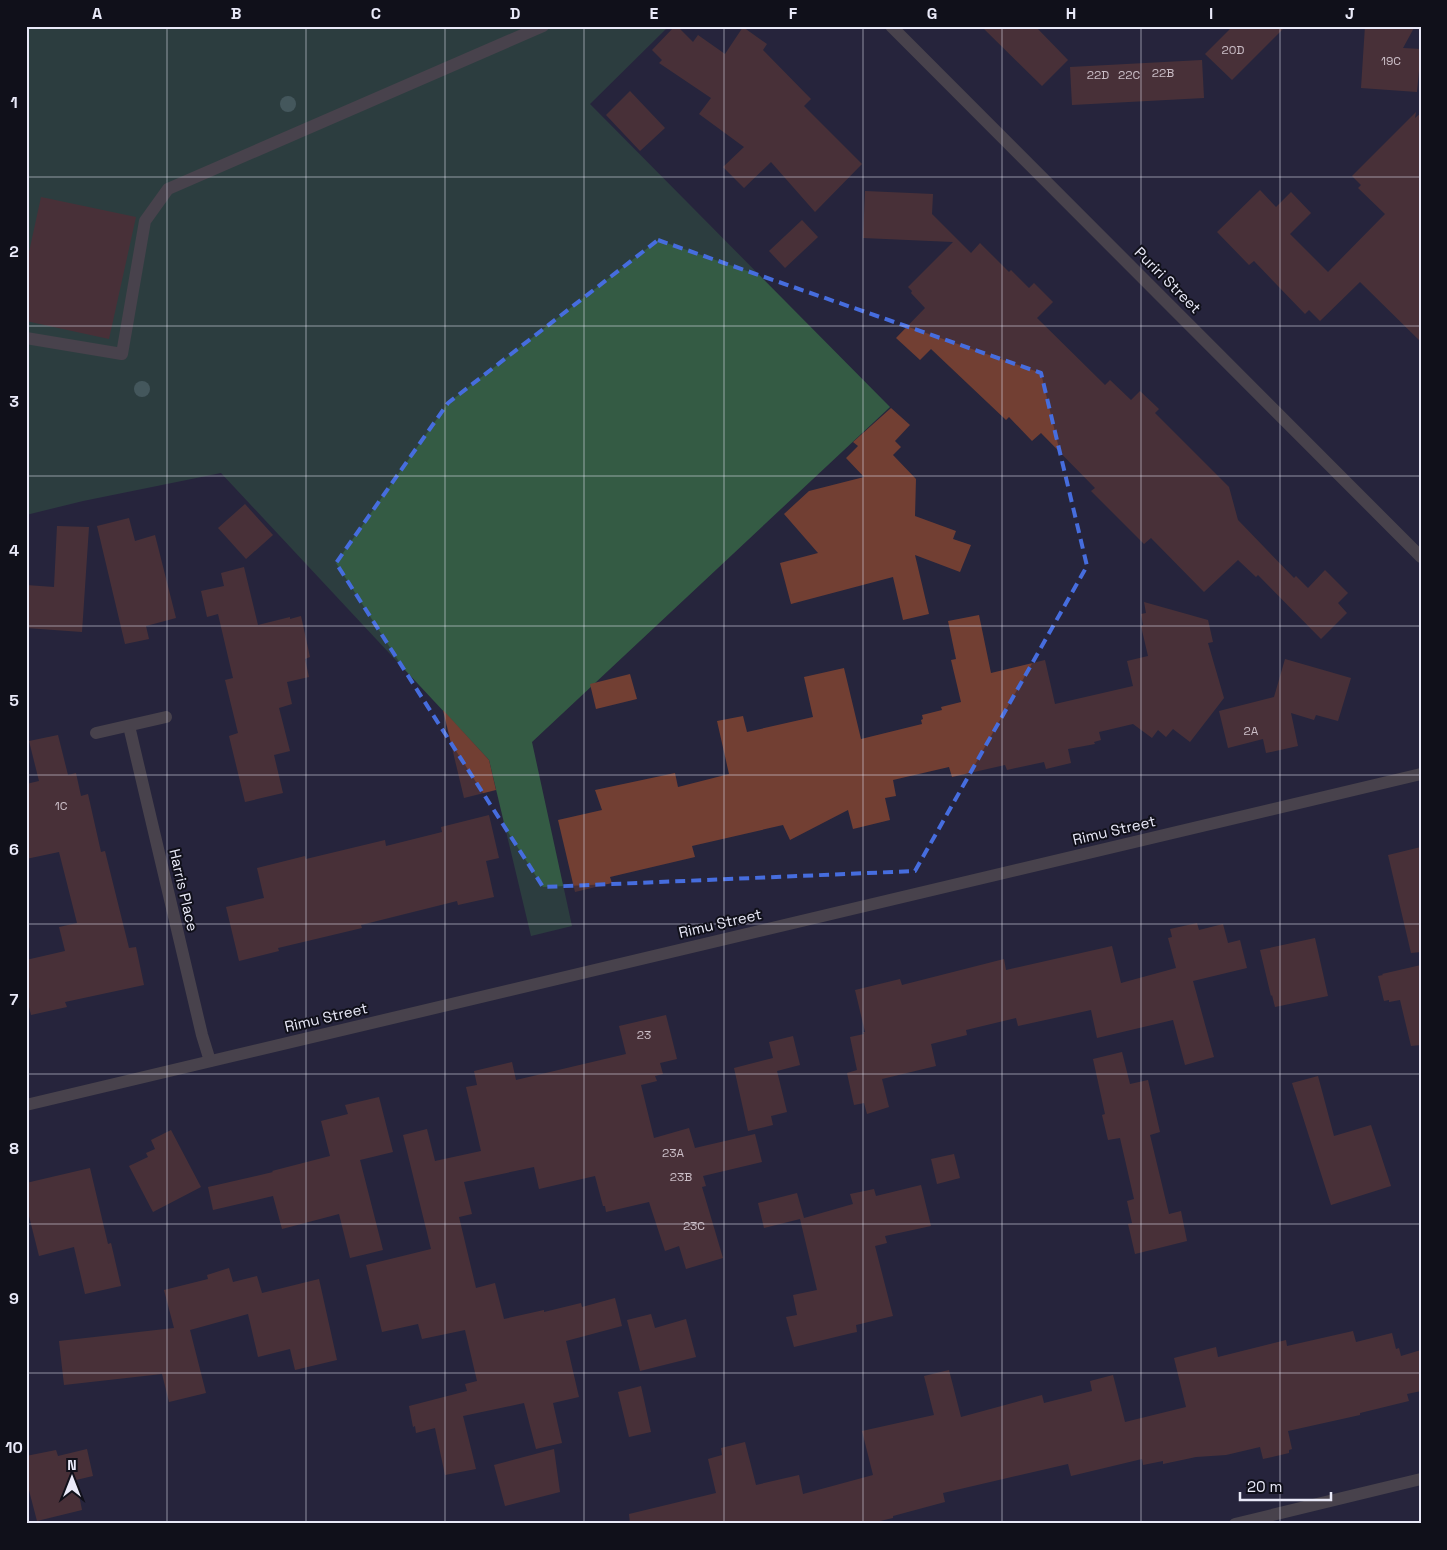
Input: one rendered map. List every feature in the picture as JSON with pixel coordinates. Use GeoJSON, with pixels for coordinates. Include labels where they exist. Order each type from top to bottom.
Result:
{"type":"FeatureCollection","features":[{"type":"Feature","properties":{"kind":"street"},"geometry":{"type":"LineString","coordinates":[[26,338],[122,354],[146,221],[168,189],[543,26]]}},
{"type":"Feature","properties":{"kind":"street","name":"Puriri Street"},"geometry":{"type":"LineString","coordinates":[[891,26],[1421,557]]}},
{"type":"Feature","properties":{"kind":"street"},"geometry":{"type":"LineString","coordinates":[[96,734],[166,717]]}},
{"type":"Feature","properties":{"kind":"street","name":"Harris Place"},"geometry":{"type":"LineString","coordinates":[[129,726],[202,1035],[210,1061]]}},
{"type":"Feature","properties":{"kind":"street","name":"Rimu Street"},"geometry":{"type":"LineString","coordinates":[[26,1105],[1421,774]]}},
{"type":"Feature","properties":{"kind":"street"},"geometry":{"type":"LineString","coordinates":[[1235,1524],[1421,1479]]}},
{"type":"Feature","properties":{"kind":"highlighted area"},"geometry":{"type":"Polygon","coordinates":[[[658,240],[1041,373],[1087,566],[915,871],[543,887],[336,563],[448,403],[658,240]]]}},
{"type":"Feature","properties":{"kind":"green space"},"geometry":{"type":"Polygon","coordinates":[[[26,26],[669,26],[590,104],[890,407],[532,742],[572,926],[531,936],[489,760],[221,473],[83,501],[26,515],[26,26]]]}},
{"type":"Feature","properties":{"kind":"building"},"geometry":{"type":"Polygon","coordinates":[[[675,26],[693,42],[698,35],[725,54],[743,27],[767,44],[763,50],[811,99],[804,106],[862,164],[815,212],[771,162],[744,188],[723,167],[744,147],[699,114],[711,98],[659,63],[662,60],[652,50],[675,26]]]}},
{"type":"Feature","properties":{"kind":"building"},"geometry":{"type":"Polygon","coordinates":[[[981,26],[1035,26],[1068,60],[1042,86],[981,26]]]}},
{"type":"Feature","properties":{"kind":"building"},"geometry":{"type":"Polygon","coordinates":[[[1233,26],[1286,26],[1232,80],[1205,54],[1233,26]]]}},
{"type":"Feature","properties":{"kind":"building"},"geometry":{"type":"Polygon","coordinates":[[[1365,26],[1415,26],[1403,48],[1421,49],[1417,92],[1361,88],[1365,26]]]}},
{"type":"Feature","properties":{"kind":"building"},"geometry":{"type":"Polygon","coordinates":[[[1202,60],[1204,98],[1072,105],[1070,67],[1202,60]]]}},
{"type":"Feature","properties":{"kind":"building"},"geometry":{"type":"Polygon","coordinates":[[[630,91],[665,128],[640,151],[606,115],[630,91]]]}},
{"type":"Feature","properties":{"kind":"building"},"geometry":{"type":"Polygon","coordinates":[[[1416,112],[1415,118],[1421,113],[1421,342],[1360,282],[1320,321],[1309,310],[1305,314],[1254,261],[1249,265],[1217,232],[1260,190],[1276,207],[1291,192],[1311,213],[1290,234],[1328,272],[1385,214],[1358,188],[1361,185],[1352,176],[1416,112]]]}},
{"type":"Feature","properties":{"kind":"building"},"geometry":{"type":"Polygon","coordinates":[[[865,191],[933,194],[932,214],[971,253],[980,243],[1009,272],[1011,270],[1029,288],[1034,283],[1053,302],[1037,318],[1105,385],[1110,380],[1131,400],[1140,391],[1159,409],[1155,413],[1229,487],[1238,520],[1294,578],[1296,576],[1308,588],[1325,570],[1348,593],[1338,603],[1347,613],[1321,639],[1258,575],[1256,577],[1238,560],[1204,592],[1151,538],[1144,544],[1091,491],[1095,488],[1041,433],[1032,441],[1009,417],[1006,420],[931,349],[920,360],[896,338],[925,308],[908,287],[953,242],[863,238],[865,191]]]}},
{"type":"Feature","properties":{"kind":"building"},"geometry":{"type":"Polygon","coordinates":[[[41,197],[136,217],[109,339],[26,321],[26,266],[41,197]]]}},
{"type":"Feature","properties":{"kind":"building"},"geometry":{"type":"Polygon","coordinates":[[[802,220],[818,237],[785,268],[769,251],[802,220]]]}},
{"type":"Feature","properties":{"kind":"building"},"geometry":{"type":"Polygon","coordinates":[[[891,408],[910,425],[895,441],[901,447],[893,455],[916,479],[915,516],[956,531],[953,539],[971,545],[960,572],[915,555],[929,614],[903,620],[893,577],[791,604],[780,563],[818,553],[784,514],[809,491],[864,477],[846,458],[858,446],[853,442],[891,408]]]}},
{"type":"Feature","properties":{"kind":"building"},"geometry":{"type":"Polygon","coordinates":[[[245,504],[273,535],[246,559],[218,528],[245,504]]]}},
{"type":"Feature","properties":{"kind":"building"},"geometry":{"type":"Polygon","coordinates":[[[129,518],[135,541],[155,535],[176,618],[146,626],[149,639],[125,644],[97,526],[129,518]]]}},
{"type":"Feature","properties":{"kind":"building"},"geometry":{"type":"Polygon","coordinates":[[[57,526],[89,527],[82,632],[26,628],[26,585],[54,587],[57,526]]]}},
{"type":"Feature","properties":{"kind":"building"},"geometry":{"type":"Polygon","coordinates":[[[244,567],[258,625],[301,616],[310,657],[305,659],[309,677],[287,682],[292,704],[279,708],[290,751],[274,755],[283,793],[245,802],[229,736],[238,733],[225,680],[233,678],[218,614],[207,617],[201,591],[224,586],[221,573],[244,567]]]}},
{"type":"Feature","properties":{"kind":"building"},"geometry":{"type":"Polygon","coordinates":[[[1144,602],[1208,620],[1213,642],[1208,643],[1224,698],[1190,742],[1173,729],[1166,737],[1158,730],[1152,738],[1133,724],[1099,732],[1101,740],[1094,742],[1095,744],[1068,749],[1071,763],[1046,769],[1044,762],[1007,770],[1005,765],[952,777],[949,767],[893,780],[896,796],[885,798],[890,820],[853,829],[848,810],[790,840],[783,825],[692,846],[695,857],[610,877],[612,883],[575,892],[558,820],[602,810],[595,790],[675,773],[678,787],[729,774],[717,721],[743,716],[747,732],[813,717],[804,677],[844,668],[861,739],[922,724],[922,715],[942,710],[941,707],[961,702],[951,660],[956,659],[948,621],[979,615],[991,673],[1045,660],[1055,704],[1133,686],[1127,661],[1148,656],[1141,626],[1143,625],[1141,614],[1146,613],[1144,602]]]}},
{"type":"Feature","properties":{"kind":"building"},"geometry":{"type":"Polygon","coordinates":[[[1285,659],[1351,678],[1338,721],[1316,715],[1314,720],[1291,713],[1298,746],[1266,753],[1263,739],[1228,748],[1219,711],[1274,697],[1285,659]]]}},
{"type":"Feature","properties":{"kind":"building"},"geometry":{"type":"Polygon","coordinates":[[[630,674],[637,699],[596,709],[590,684],[630,674]]]}},
{"type":"Feature","properties":{"kind":"building"},"geometry":{"type":"Polygon","coordinates":[[[443,710],[489,760],[496,790],[464,798],[443,710]]]}},
{"type":"Feature","properties":{"kind":"building"},"geometry":{"type":"Polygon","coordinates":[[[58,735],[68,775],[76,773],[81,796],[88,794],[101,852],[105,851],[129,948],[136,947],[144,985],[65,1002],[67,1007],[31,1015],[26,995],[26,960],[65,951],[59,927],[77,923],[59,852],[26,859],[26,784],[39,781],[29,741],[58,735]]]}},
{"type":"Feature","properties":{"kind":"building"},"geometry":{"type":"Polygon","coordinates":[[[489,815],[499,858],[486,861],[494,897],[458,905],[457,901],[361,925],[362,928],[278,948],[279,951],[239,961],[226,907],[264,898],[257,868],[305,856],[306,859],[385,840],[386,846],[442,832],[441,827],[489,815]]]}},
{"type":"Feature","properties":{"kind":"building"},"geometry":{"type":"Polygon","coordinates":[[[1421,847],[1421,952],[1411,953],[1388,855],[1421,847]]]}},
{"type":"Feature","properties":{"kind":"building"},"geometry":{"type":"Polygon","coordinates":[[[1197,923],[1199,930],[1223,924],[1228,943],[1240,940],[1247,968],[1193,981],[1214,1057],[1185,1065],[1173,1020],[1097,1038],[1091,1010],[1018,1026],[1016,1018],[966,1030],[967,1035],[931,1044],[936,1066],[882,1079],[889,1107],[867,1114],[864,1103],[854,1105],[847,1073],[857,1070],[850,1037],[864,1034],[863,1032],[865,1032],[855,990],[900,979],[902,985],[1004,959],[1006,970],[1112,946],[1121,983],[1176,968],[1168,938],[1172,937],[1170,929],[1197,923]]]}},
{"type":"Feature","properties":{"kind":"building"},"geometry":{"type":"Polygon","coordinates":[[[1315,938],[1328,996],[1275,1007],[1260,950],[1315,938]]]}},
{"type":"Feature","properties":{"kind":"building"},"geometry":{"type":"Polygon","coordinates":[[[1421,965],[1421,1045],[1411,1046],[1400,1000],[1384,1001],[1378,976],[1421,965]]]}},
{"type":"Feature","properties":{"kind":"building"},"geometry":{"type":"Polygon","coordinates":[[[666,1015],[677,1059],[660,1063],[663,1074],[655,1076],[657,1081],[641,1085],[654,1138],[689,1128],[695,1148],[755,1134],[762,1162],[703,1176],[706,1186],[702,1187],[723,1258],[686,1269],[679,1246],[665,1251],[649,1202],[606,1212],[595,1176],[539,1189],[534,1167],[464,1182],[472,1214],[459,1217],[476,1288],[495,1283],[504,1319],[581,1303],[582,1307],[615,1298],[622,1326],[566,1341],[579,1397],[553,1403],[562,1443],[536,1449],[524,1403],[463,1416],[476,1469],[445,1475],[435,1428],[416,1433],[409,1406],[467,1391],[465,1384],[477,1381],[465,1330],[422,1339],[418,1324],[382,1332],[366,1265],[431,1249],[403,1135],[427,1129],[435,1161],[481,1151],[466,1087],[477,1085],[474,1071],[512,1062],[516,1080],[626,1054],[619,1026],[666,1015]]]}},
{"type":"Feature","properties":{"kind":"building"},"geometry":{"type":"Polygon","coordinates":[[[793,1036],[800,1065],[777,1071],[787,1112],[771,1116],[773,1125],[748,1131],[734,1068],[773,1058],[769,1042],[793,1036]]]}},
{"type":"Feature","properties":{"kind":"building"},"geometry":{"type":"Polygon","coordinates":[[[1122,1052],[1130,1084],[1148,1080],[1160,1132],[1150,1135],[1169,1214],[1181,1211],[1187,1241],[1135,1254],[1128,1224],[1132,1223],[1127,1201],[1134,1199],[1120,1138],[1108,1140],[1102,1115],[1105,1114],[1093,1059],[1122,1052]]]}},
{"type":"Feature","properties":{"kind":"building"},"geometry":{"type":"Polygon","coordinates":[[[1318,1076],[1334,1136],[1371,1125],[1391,1186],[1331,1205],[1292,1083],[1318,1076]]]}},
{"type":"Feature","properties":{"kind":"building"},"geometry":{"type":"Polygon","coordinates":[[[379,1097],[393,1152],[360,1160],[383,1250],[350,1258],[339,1214],[282,1229],[273,1196],[213,1210],[208,1187],[330,1156],[321,1121],[348,1114],[345,1105],[379,1097]]]}},
{"type":"Feature","properties":{"kind":"building"},"geometry":{"type":"Polygon","coordinates":[[[171,1130],[201,1187],[153,1212],[129,1166],[148,1157],[146,1153],[155,1149],[151,1140],[171,1130]]]}},
{"type":"Feature","properties":{"kind":"building"},"geometry":{"type":"Polygon","coordinates":[[[954,1154],[960,1178],[937,1184],[931,1159],[954,1154]]]}},
{"type":"Feature","properties":{"kind":"building"},"geometry":{"type":"Polygon","coordinates":[[[90,1168],[108,1244],[111,1243],[121,1286],[85,1294],[74,1247],[39,1256],[26,1204],[26,1183],[90,1168]]]}},
{"type":"Feature","properties":{"kind":"building"},"geometry":{"type":"Polygon","coordinates":[[[921,1185],[931,1226],[885,1236],[887,1243],[875,1246],[893,1316],[856,1325],[857,1332],[794,1347],[786,1317],[797,1315],[793,1295],[817,1290],[800,1219],[764,1228],[758,1203],[797,1193],[804,1218],[853,1204],[850,1194],[874,1189],[876,1196],[921,1185]]]}},
{"type":"Feature","properties":{"kind":"building"},"geometry":{"type":"Polygon","coordinates":[[[229,1268],[233,1282],[257,1276],[262,1293],[319,1279],[337,1360],[295,1370],[290,1349],[258,1357],[248,1314],[190,1330],[206,1393],[169,1402],[162,1374],[64,1385],[59,1341],[174,1328],[164,1290],[208,1279],[207,1275],[229,1268]]]}},
{"type":"Feature","properties":{"kind":"building"},"geometry":{"type":"Polygon","coordinates":[[[651,1314],[655,1328],[686,1319],[696,1357],[640,1371],[627,1320],[651,1314]]]}},
{"type":"Feature","properties":{"kind":"building"},"geometry":{"type":"Polygon","coordinates":[[[1353,1331],[1356,1342],[1392,1333],[1396,1349],[1399,1348],[1401,1356],[1421,1350],[1421,1391],[1407,1394],[1409,1401],[1360,1413],[1360,1415],[1288,1431],[1292,1449],[1289,1450],[1289,1453],[1263,1459],[1260,1447],[1226,1455],[1196,1457],[1163,1464],[1163,1461],[1143,1465],[1142,1459],[1071,1476],[1068,1464],[943,1493],[945,1502],[893,1516],[893,1518],[880,1521],[880,1524],[630,1524],[629,1514],[716,1493],[708,1459],[722,1455],[721,1448],[745,1442],[756,1485],[799,1475],[803,1494],[873,1475],[862,1431],[934,1415],[924,1376],[949,1370],[961,1417],[1042,1395],[1044,1403],[1092,1391],[1090,1381],[1113,1375],[1125,1422],[1186,1407],[1174,1358],[1216,1347],[1218,1357],[1286,1340],[1287,1346],[1353,1331]]]}},
{"type":"Feature","properties":{"kind":"building"},"geometry":{"type":"Polygon","coordinates":[[[641,1386],[651,1432],[629,1437],[618,1392],[641,1386]]]}},
{"type":"Feature","properties":{"kind":"building"},"geometry":{"type":"Polygon","coordinates":[[[87,1449],[93,1476],[76,1480],[82,1510],[37,1521],[26,1479],[26,1456],[56,1450],[58,1456],[87,1449]]]}},
{"type":"Feature","properties":{"kind":"building"},"geometry":{"type":"Polygon","coordinates":[[[554,1449],[560,1492],[505,1506],[494,1465],[554,1449]]]}}]}
